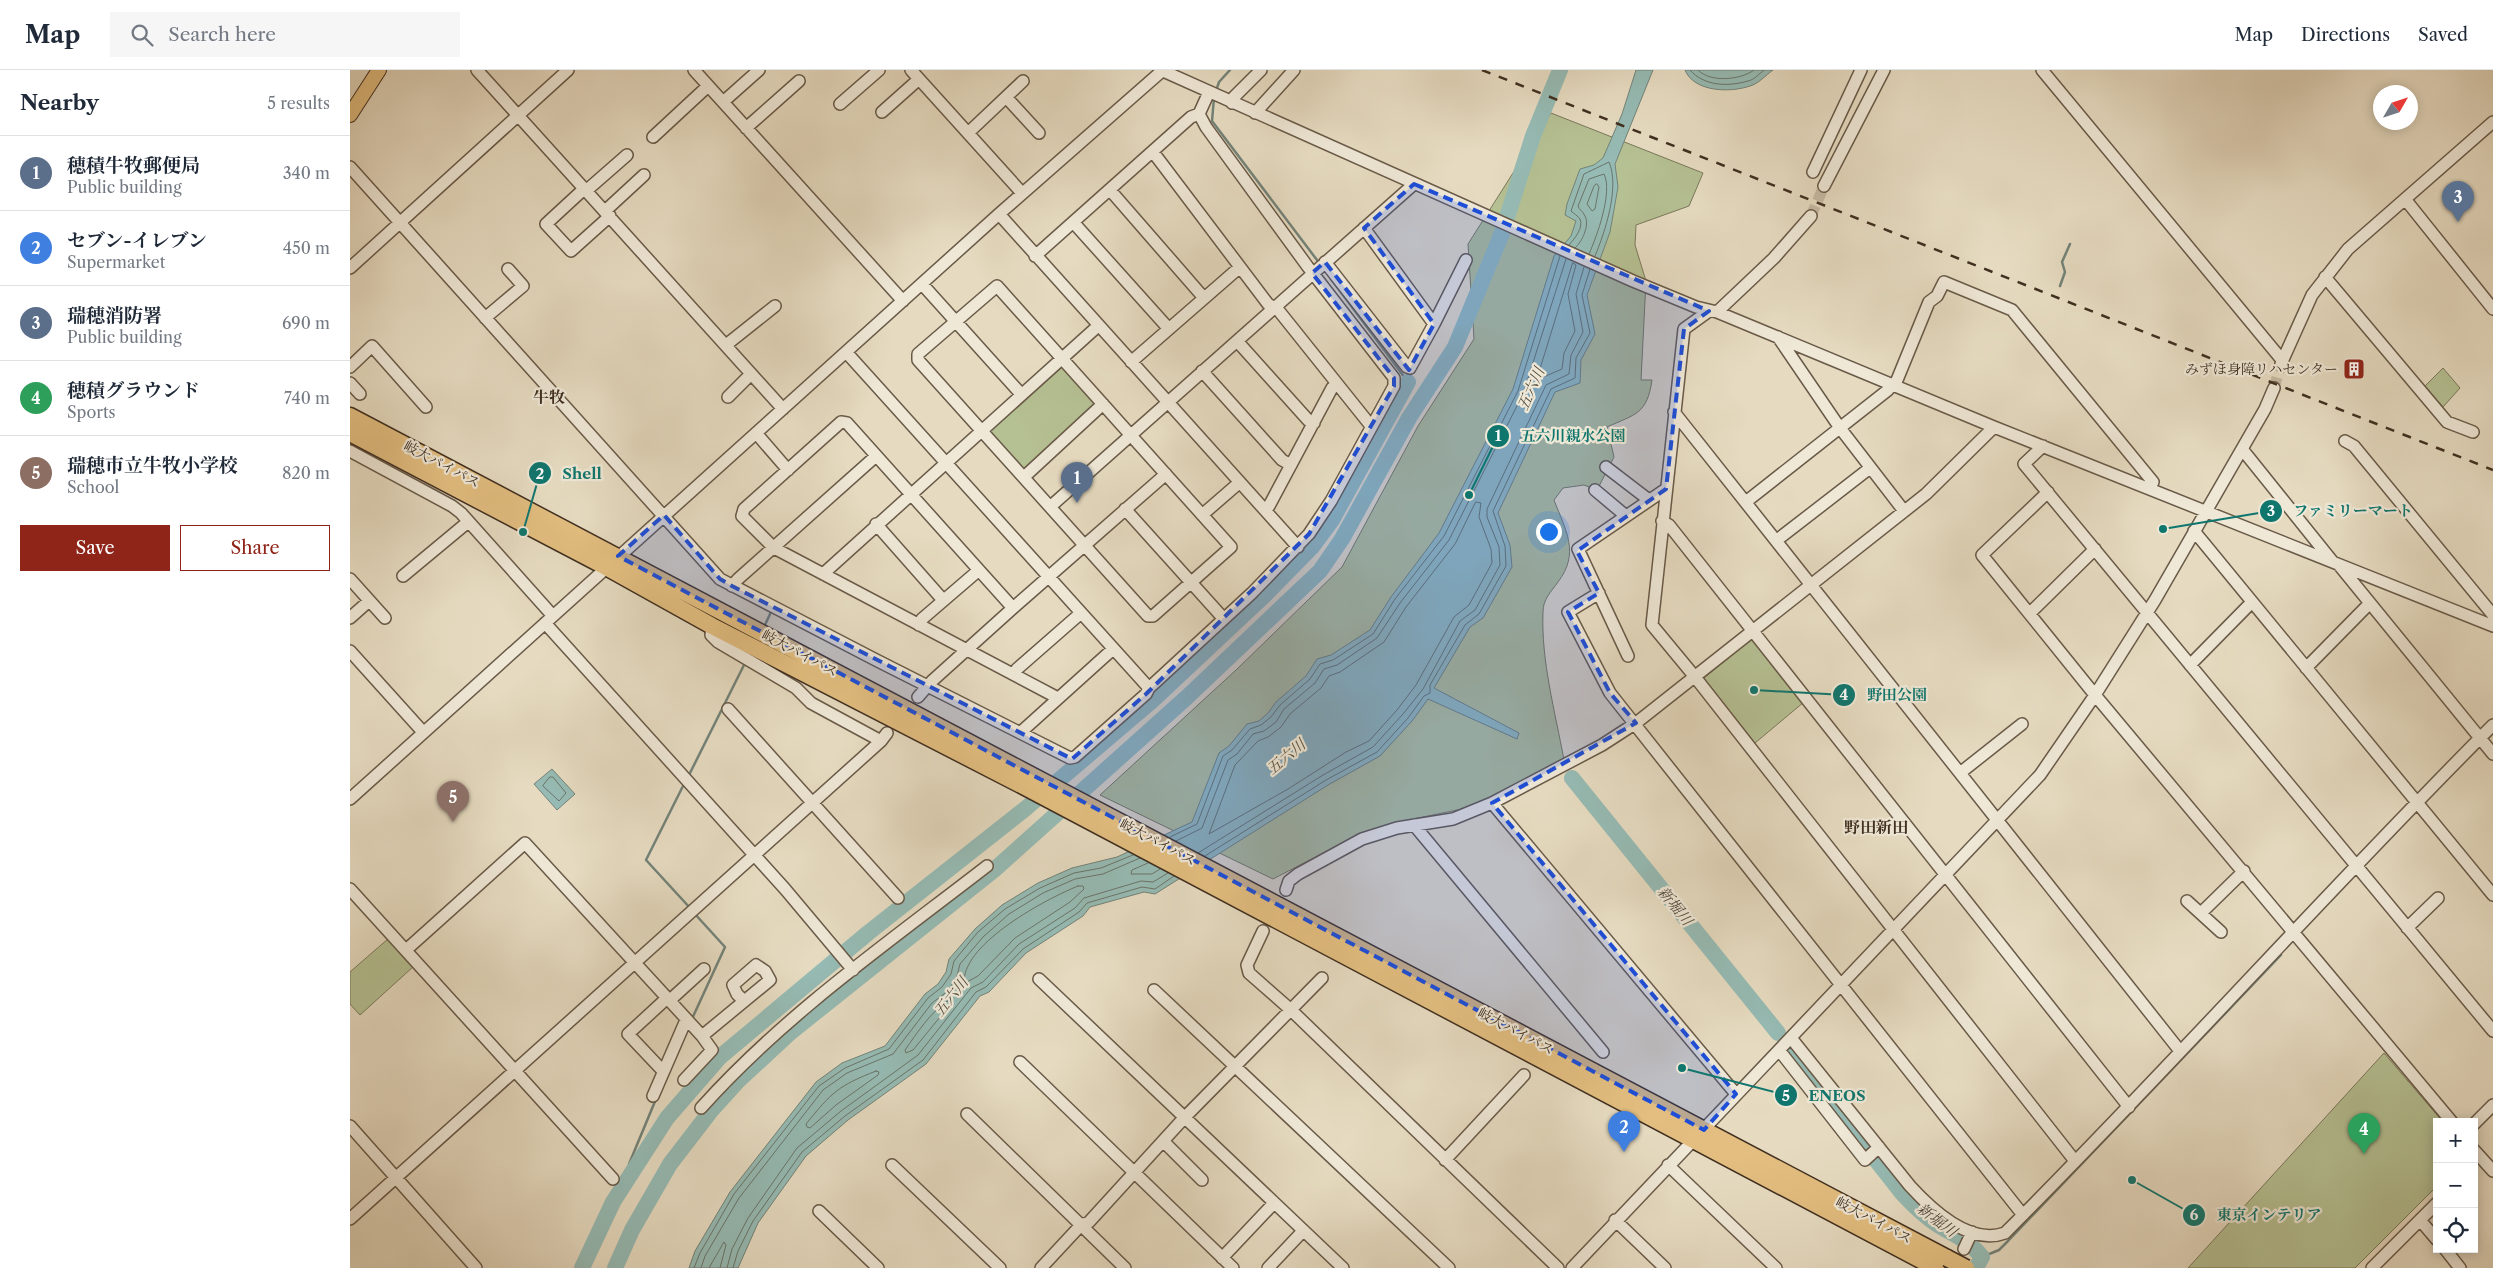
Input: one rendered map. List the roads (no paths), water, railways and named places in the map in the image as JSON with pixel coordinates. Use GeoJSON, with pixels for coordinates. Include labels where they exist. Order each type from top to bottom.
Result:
{"type":"FeatureCollection","features":[{"type":"Feature","properties":{"kind":"highway","name":"岐大バイパス"},"geometry":{"type":"LineString","coordinates":[[350,416],[612,562],[1942,1263],[1966,1268]]}},
{"type":"Feature","properties":{"kind":"highway","name":"岐大バイパス"},"geometry":{"type":"LineString","coordinates":[[350,433],[612,562],[712,626],[1029,781]]}},
{"type":"Feature","properties":{"kind":"main road"},"geometry":{"type":"LineString","coordinates":[[350,115],[377,71]]}},
{"type":"Feature","properties":{"kind":"street"},"geometry":{"type":"LineString","coordinates":[[477,70],[783,408]]}},
{"type":"Feature","properties":{"kind":"street"},"geometry":{"type":"LineString","coordinates":[[350,268],[568,70]]}},
{"type":"Feature","properties":{"kind":"street"},"geometry":{"type":"LineString","coordinates":[[694,70],[903,301]]}},
{"type":"Feature","properties":{"kind":"street"},"geometry":{"type":"LineString","coordinates":[[722,102],[758,70]]}},
{"type":"Feature","properties":{"kind":"street"},"geometry":{"type":"LineString","coordinates":[[840,104],[879,70]]}},
{"type":"Feature","properties":{"kind":"street"},"geometry":{"type":"LineString","coordinates":[[350,799],[1022,193],[1162,70],[1632,281],[1778,337],[1994,428],[2493,626]]}},
{"type":"Feature","properties":{"kind":"street"},"geometry":{"type":"LineString","coordinates":[[1232,102],[1234,97],[1261,70]]}},
{"type":"Feature","properties":{"kind":"street"},"geometry":{"type":"LineString","coordinates":[[1255,113],[1294,70]]}},
{"type":"Feature","properties":{"kind":"street"},"geometry":{"type":"LineString","coordinates":[[1813,172],[1861,70]]}},
{"type":"Feature","properties":{"kind":"street"},"geometry":{"type":"LineString","coordinates":[[1824,186],[1884,70]]}},
{"type":"Feature","properties":{"kind":"street"},"geometry":{"type":"LineString","coordinates":[[2042,70],[2281,362],[2305,309],[2325,277],[2348,249],[2493,122]]}},
{"type":"Feature","properties":{"kind":"street"},"geometry":{"type":"LineString","coordinates":[[882,112],[915,74],[1022,193]]}},
{"type":"Feature","properties":{"kind":"street"},"geometry":{"type":"LineString","coordinates":[[746,128],[798,81]]}},
{"type":"Feature","properties":{"kind":"street"},"geometry":{"type":"LineString","coordinates":[[968,133],[1023,82]]}},
{"type":"Feature","properties":{"kind":"street"},"geometry":{"type":"LineString","coordinates":[[652,137],[708,86]]}},
{"type":"Feature","properties":{"kind":"street"},"geometry":{"type":"LineString","coordinates":[[1035,256],[1191,117],[1199,114],[1210,92]]}},
{"type":"Feature","properties":{"kind":"street"},"geometry":{"type":"LineString","coordinates":[[1006,97],[1039,133]]}},
{"type":"Feature","properties":{"kind":"street"},"geometry":{"type":"LineString","coordinates":[[350,167],[720,579],[1070,758],[1075,756],[1146,694],[1149,688],[1298,547],[1331,501],[1394,386],[1394,378],[1312,273],[1206,127],[1199,114]]}},
{"type":"Feature","properties":{"kind":"street"},"geometry":{"type":"LineString","coordinates":[[1153,152],[1268,304],[1279,311],[1371,426]]}},
{"type":"Feature","properties":{"kind":"street"},"geometry":{"type":"LineString","coordinates":[[626,155],[546,224],[571,251],[644,175]]}},
{"type":"Feature","properties":{"kind":"street"},"geometry":{"type":"LineString","coordinates":[[1051,506],[1414,184]]}},
{"type":"Feature","properties":{"kind":"street"},"geometry":{"type":"LineString","coordinates":[[1110,190],[1204,298]]}},
{"type":"Feature","properties":{"kind":"street"},"geometry":{"type":"LineString","coordinates":[[2405,199],[2493,309]]}},
{"type":"Feature","properties":{"kind":"street"},"geometry":{"type":"LineString","coordinates":[[999,214],[1298,547]]}},
{"type":"Feature","properties":{"kind":"street"},"geometry":{"type":"LineString","coordinates":[[1811,216],[1774,258],[1713,311],[1684,329],[1652,625],[1695,677],[2075,1161]]}},
{"type":"Feature","properties":{"kind":"street"},"geometry":{"type":"LineString","coordinates":[[1073,222],[1169,329]]}},
{"type":"Feature","properties":{"kind":"street"},"geometry":{"type":"LineString","coordinates":[[1364,228],[1434,324]]}},
{"type":"Feature","properties":{"kind":"street"},"geometry":{"type":"LineString","coordinates":[[1326,262],[1407,367],[1410,368],[1466,260]]}},
{"type":"Feature","properties":{"kind":"street"},"geometry":{"type":"LineString","coordinates":[[1131,362],[1240,267]]}},
{"type":"Feature","properties":{"kind":"street"},"geometry":{"type":"LineString","coordinates":[[485,318],[523,286],[508,270]]}},
{"type":"Feature","properties":{"kind":"street"},"geometry":{"type":"LineString","coordinates":[[2325,277],[2447,422],[2473,432]]}},
{"type":"Feature","properties":{"kind":"street"},"geometry":{"type":"LineString","coordinates":[[1747,501],[1893,385],[1929,302],[1937,296],[1944,282],[2012,310],[2153,482]]}},
{"type":"Feature","properties":{"kind":"street"},"geometry":{"type":"LineString","coordinates":[[922,284],[1021,394]]}},
{"type":"Feature","properties":{"kind":"street"},"geometry":{"type":"LineString","coordinates":[[997,286],[1061,358],[1231,547],[1153,616],[1148,616],[918,360],[918,354],[955,320],[997,286]]}},
{"type":"Feature","properties":{"kind":"street"},"geometry":{"type":"LineString","coordinates":[[726,345],[775,306]]}},
{"type":"Feature","properties":{"kind":"street"},"geometry":{"type":"LineString","coordinates":[[822,574],[981,429],[1098,326]]}},
{"type":"Feature","properties":{"kind":"street"},"geometry":{"type":"LineString","coordinates":[[1778,337],[1840,428],[1904,512]]}},
{"type":"Feature","properties":{"kind":"street"},"geometry":{"type":"LineString","coordinates":[[1237,341],[1308,420],[1314,423]]}},
{"type":"Feature","properties":{"kind":"street"},"geometry":{"type":"LineString","coordinates":[[350,367],[372,346],[426,407]]}},
{"type":"Feature","properties":{"kind":"street"},"geometry":{"type":"LineString","coordinates":[[846,352],[1149,688]]}},
{"type":"Feature","properties":{"kind":"street"},"geometry":{"type":"LineString","coordinates":[[1202,372],[1282,460],[1291,465]]}},
{"type":"Feature","properties":{"kind":"street"},"geometry":{"type":"LineString","coordinates":[[728,397],[751,374]]}},
{"type":"Feature","properties":{"kind":"street"},"geometry":{"type":"LineString","coordinates":[[350,383],[360,394]]}},
{"type":"Feature","properties":{"kind":"street"},"geometry":{"type":"LineString","coordinates":[[1264,509],[1269,506],[1332,388],[1337,384]]}},
{"type":"Feature","properties":{"kind":"street"},"geometry":{"type":"LineString","coordinates":[[1572,1268],[1615,1220],[1699,1135],[2040,775],[2095,695],[2147,613],[2242,450],[2274,388]]}},
{"type":"Feature","properties":{"kind":"street"},"geometry":{"type":"LineString","coordinates":[[1024,476],[1103,404]]}},
{"type":"Feature","properties":{"kind":"street"},"geometry":{"type":"LineString","coordinates":[[1674,412],[1747,501],[2180,1050]]}},
{"type":"Feature","properties":{"kind":"street"},"geometry":{"type":"LineString","coordinates":[[1013,608],[847,423],[841,422],[744,509],[742,516],[774,548],[1058,698]]}},
{"type":"Feature","properties":{"kind":"street"},"geometry":{"type":"LineString","coordinates":[[1286,890],[1289,881],[1298,874],[1362,839],[1414,825],[1453,818],[1492,803],[1602,744],[1636,723],[1926,494],[1994,428]]}},
{"type":"Feature","properties":{"kind":"street"},"geometry":{"type":"LineString","coordinates":[[756,433],[788,470]]}},
{"type":"Feature","properties":{"kind":"street"},"geometry":{"type":"LineString","coordinates":[[2345,441],[2354,446],[2493,615]]}},
{"type":"Feature","properties":{"kind":"street"},"geometry":{"type":"LineString","coordinates":[[2043,446],[2024,464],[2407,928],[2489,1018],[2493,1032]]}},
{"type":"Feature","properties":{"kind":"street"},"geometry":{"type":"LineString","coordinates":[[2242,450],[2493,754]]}},
{"type":"Feature","properties":{"kind":"street"},"geometry":{"type":"LineString","coordinates":[[350,451],[452,506],[468,522],[687,781],[854,970]]}},
{"type":"Feature","properties":{"kind":"street"},"geometry":{"type":"LineString","coordinates":[[732,586],[876,456]]}},
{"type":"Feature","properties":{"kind":"street"},"geometry":{"type":"LineString","coordinates":[[1606,467],[1650,500]]}},
{"type":"Feature","properties":{"kind":"street"},"geometry":{"type":"LineString","coordinates":[[1777,540],[1870,468]]}},
{"type":"Feature","properties":{"kind":"street"},"geometry":{"type":"LineString","coordinates":[[918,697],[966,650],[1166,474]]}},
{"type":"Feature","properties":{"kind":"street"},"geometry":{"type":"LineString","coordinates":[[1202,514],[1240,482]]}},
{"type":"Feature","properties":{"kind":"street"},"geometry":{"type":"LineString","coordinates":[[1628,656],[1579,555],[1578,549],[1666,489]]}},
{"type":"Feature","properties":{"kind":"street"},"geometry":{"type":"LineString","coordinates":[[1595,490],[1626,516]]}},
{"type":"Feature","properties":{"kind":"street"},"geometry":{"type":"LineString","coordinates":[[2048,492],[1982,555],[2095,695],[2449,1118]]}},
{"type":"Feature","properties":{"kind":"street"},"geometry":{"type":"LineString","coordinates":[[1125,509],[1224,619]]}},
{"type":"Feature","properties":{"kind":"street"},"geometry":{"type":"LineString","coordinates":[[1662,521],[1669,525],[2129,1107]]}},
{"type":"Feature","properties":{"kind":"street"},"geometry":{"type":"LineString","coordinates":[[405,572],[468,522]]}},
{"type":"Feature","properties":{"kind":"street"},"geometry":{"type":"LineString","coordinates":[[876,524],[944,600]]}},
{"type":"Feature","properties":{"kind":"street"},"geometry":{"type":"LineString","coordinates":[[2194,532],[2493,895]]}},
{"type":"Feature","properties":{"kind":"street"},"geometry":{"type":"LineString","coordinates":[[2030,613],[2095,550]]}},
{"type":"Feature","properties":{"kind":"street"},"geometry":{"type":"LineString","coordinates":[[919,626],[922,619],[979,570]]}},
{"type":"Feature","properties":{"kind":"street"},"geometry":{"type":"LineString","coordinates":[[350,578],[385,618]]}},
{"type":"Feature","properties":{"kind":"street"},"geometry":{"type":"LineString","coordinates":[[1599,593],[1568,612],[1610,693],[1636,723],[1842,983],[2023,1215]]}},
{"type":"Feature","properties":{"kind":"street"},"geometry":{"type":"LineString","coordinates":[[350,618],[369,601]]}},
{"type":"Feature","properties":{"kind":"street"},"geometry":{"type":"LineString","coordinates":[[2190,666],[2252,602]]}},
{"type":"Feature","properties":{"kind":"street"},"geometry":{"type":"LineString","coordinates":[[2306,668],[2369,604]]}},
{"type":"Feature","properties":{"kind":"street"},"geometry":{"type":"LineString","coordinates":[[1014,674],[1017,669],[1081,613]]}},
{"type":"Feature","properties":{"kind":"street"},"geometry":{"type":"LineString","coordinates":[[350,1219],[884,737],[811,703],[796,688],[718,642],[711,635],[712,626]]}},
{"type":"Feature","properties":{"kind":"street"},"geometry":{"type":"LineString","coordinates":[[1021,732],[1113,649]]}},
{"type":"Feature","properties":{"kind":"street"},"geometry":{"type":"LineString","coordinates":[[350,651],[424,732]]}},
{"type":"Feature","properties":{"kind":"street"},"geometry":{"type":"LineString","coordinates":[[728,709],[898,898]]}},
{"type":"Feature","properties":{"kind":"street"},"geometry":{"type":"LineString","coordinates":[[1960,772],[2022,724]]}},
{"type":"Feature","properties":{"kind":"street"},"geometry":{"type":"LineString","coordinates":[[1791,1038],[1926,1203],[1971,1234],[1994,1238],[2005,1233],[2129,1107],[2293,930],[2493,725]]}},
{"type":"Feature","properties":{"kind":"street"},"geometry":{"type":"LineString","coordinates":[[1492,803],[1736,1094]]}},
{"type":"Feature","properties":{"kind":"street"},"geometry":{"type":"LineString","coordinates":[[1414,825],[1603,1052]]}},
{"type":"Feature","properties":{"kind":"street"},"geometry":{"type":"LineString","coordinates":[[406,950],[524,843],[712,1050],[684,1080]]}},
{"type":"Feature","properties":{"kind":"street"},"geometry":{"type":"LineString","coordinates":[[701,1108],[757,1049],[987,866]]}},
{"type":"Feature","properties":{"kind":"street"},"geometry":{"type":"LineString","coordinates":[[2201,913],[2244,871]]}},
{"type":"Feature","properties":{"kind":"street"},"geometry":{"type":"LineString","coordinates":[[350,888],[514,1072],[613,1179]]}},
{"type":"Feature","properties":{"kind":"street"},"geometry":{"type":"LineString","coordinates":[[2407,928],[2438,898]]}},
{"type":"Feature","properties":{"kind":"street"},"geometry":{"type":"LineString","coordinates":[[2187,901],[2221,932]]}},
{"type":"Feature","properties":{"kind":"street"},"geometry":{"type":"LineString","coordinates":[[1263,931],[1247,965],[1249,973],[1291,1010],[1558,1268]]}},
{"type":"Feature","properties":{"kind":"street"},"geometry":{"type":"LineString","coordinates":[[662,1070],[628,1034],[704,970]]}},
{"type":"Feature","properties":{"kind":"street"},"geometry":{"type":"LineString","coordinates":[[1041,1268],[1081,1225],[1089,1222],[1184,1118],[1322,978]]}},
{"type":"Feature","properties":{"kind":"street"},"geometry":{"type":"LineString","coordinates":[[1039,979],[1343,1268]]}},
{"type":"Feature","properties":{"kind":"street"},"geometry":{"type":"LineString","coordinates":[[1154,990],[1237,1065],[1449,1268]]}},
{"type":"Feature","properties":{"kind":"street"},"geometry":{"type":"LineString","coordinates":[[653,1096],[662,1070],[693,1027],[744,1001]]}},
{"type":"Feature","properties":{"kind":"street"},"geometry":{"type":"LineString","coordinates":[[1779,1050],[1866,1160],[1879,1147]]}},
{"type":"Feature","properties":{"kind":"street"},"geometry":{"type":"LineString","coordinates":[[1020,1062],[1233,1268]]}},
{"type":"Feature","properties":{"kind":"street"},"geometry":{"type":"LineString","coordinates":[[1445,1160],[1524,1075]]}},
{"type":"Feature","properties":{"kind":"street"},"geometry":{"type":"LineString","coordinates":[[2478,1120],[2493,1105]]}},
{"type":"Feature","properties":{"kind":"street"},"geometry":{"type":"LineString","coordinates":[[966,1114],[1125,1268]]}},
{"type":"Feature","properties":{"kind":"street"},"geometry":{"type":"LineString","coordinates":[[350,1126],[476,1268]]}},
{"type":"Feature","properties":{"kind":"street"},"geometry":{"type":"LineString","coordinates":[[1163,1141],[1202,1180]]}},
{"type":"Feature","properties":{"kind":"street"},"geometry":{"type":"LineString","coordinates":[[2478,1159],[2493,1172]]}},
{"type":"Feature","properties":{"kind":"street"},"geometry":{"type":"LineString","coordinates":[[892,1165],[1000,1268]]}},
{"type":"Feature","properties":{"kind":"street"},"geometry":{"type":"LineString","coordinates":[[1668,1165],[1776,1268]]}},
{"type":"Feature","properties":{"kind":"street"},"geometry":{"type":"LineString","coordinates":[[1222,1258],[1274,1203]]}},
{"type":"Feature","properties":{"kind":"street"},"geometry":{"type":"LineString","coordinates":[[2372,1268],[2433,1207]]}},
{"type":"Feature","properties":{"kind":"street"},"geometry":{"type":"LineString","coordinates":[[819,1211],[878,1268]]}},
{"type":"Feature","properties":{"kind":"street"},"geometry":{"type":"LineString","coordinates":[[1615,1220],[1666,1268]]}},
{"type":"Feature","properties":{"kind":"street"},"geometry":{"type":"LineString","coordinates":[[2420,1220],[2433,1235]]}},
{"type":"Feature","properties":{"kind":"street"},"geometry":{"type":"LineString","coordinates":[[1268,1268],[1303,1231]]}},
{"type":"Feature","properties":{"kind":"street"},"geometry":{"type":"LineString","coordinates":[[1964,1250],[1971,1234]]}},
{"type":"Feature","properties":{"kind":"street"},"geometry":{"type":"LineString","coordinates":[[2448,1253],[2460,1268]]}},
{"type":"Feature","properties":{"kind":"water"},"geometry":{"type":"Polygon","coordinates":[[[1636,70],[1653,70],[1615,164],[1618,187],[1610,232],[1587,295],[1595,334],[1581,360],[1580,383],[1555,392],[1498,513],[1510,545],[1512,567],[1483,618],[1470,627],[1434,688],[1519,733],[1517,739],[1428,699],[1412,721],[1380,756],[1328,785],[1155,894],[1144,892],[1090,907],[1083,916],[1026,953],[989,992],[980,996],[926,1064],[848,1120],[806,1156],[758,1223],[738,1268],[689,1268],[695,1251],[730,1192],[816,1082],[842,1063],[885,1046],[925,994],[938,984],[946,972],[949,959],[975,929],[1002,905],[1038,883],[1072,868],[1117,857],[1192,822],[1219,753],[1229,746],[1247,724],[1259,721],[1268,713],[1276,702],[1306,676],[1317,659],[1331,655],[1370,630],[1391,597],[1439,533],[1513,389],[1554,256],[1571,236],[1576,221],[1565,215],[1567,204],[1580,169],[1594,165],[1603,158],[1622,114],[1636,70]]]}},
{"type":"Feature","properties":{"kind":"water"},"geometry":{"type":"Polygon","coordinates":[[[1685,70],[1773,70],[1753,85],[1733,90],[1723,90],[1704,87],[1696,83],[1685,70]]]}},
{"type":"Feature","properties":{"kind":"water"},"geometry":{"type":"Polygon","coordinates":[[[552,769],[575,794],[557,810],[534,784],[552,769]]]}},
{"type":"Feature","properties":{"kind":"waterway"},"geometry":{"type":"LineString","coordinates":[[1216,91],[1219,82],[1230,70]]}},
{"type":"Feature","properties":{"kind":"waterway","name":"五六川"},"geometry":{"type":"LineString","coordinates":[[615,1268],[632,1230],[670,1164],[710,1112],[738,1081],[791,1032],[994,870],[1186,698],[1320,571],[1342,539],[1409,418],[1455,347],[1502,233],[1533,136],[1560,70]]}},
{"type":"Feature","properties":{"kind":"waterway"},"geometry":{"type":"LineString","coordinates":[[1214,98],[1212,121],[1320,264]]}},
{"type":"Feature","properties":{"kind":"waterway"},"geometry":{"type":"LineString","coordinates":[[2060,286],[2065,272],[2062,262],[2070,244]]}},
{"type":"Feature","properties":{"kind":"waterway"},"geometry":{"type":"LineString","coordinates":[[1331,279],[1408,382]]}},
{"type":"Feature","properties":{"kind":"waterway"},"geometry":{"type":"LineString","coordinates":[[582,1268],[613,1202],[667,1118],[720,1057],[868,933],[1025,809],[1153,700],[1265,595],[1312,547],[1332,520],[1408,382]]}},
{"type":"Feature","properties":{"kind":"waterway"},"geometry":{"type":"LineString","coordinates":[[718,584],[771,612],[764,627]]}},
{"type":"Feature","properties":{"kind":"waterway"},"geometry":{"type":"LineString","coordinates":[[688,777],[745,663]]}},
{"type":"Feature","properties":{"kind":"waterway","name":"新堀川"},"geometry":{"type":"LineString","coordinates":[[1572,778],[1778,1033]]}},
{"type":"Feature","properties":{"kind":"waterway"},"geometry":{"type":"LineString","coordinates":[[684,784],[646,860],[691,909]]}},
{"type":"Feature","properties":{"kind":"waterway"},"geometry":{"type":"LineString","coordinates":[[691,1021],[725,947],[694,913]]}},
{"type":"Feature","properties":{"kind":"waterway"},"geometry":{"type":"LineString","coordinates":[[1982,1257],[1999,1250],[2008,1241],[2281,955]]}},
{"type":"Feature","properties":{"kind":"waterway","name":"新堀川"},"geometry":{"type":"LineString","coordinates":[[1792,1053],[1902,1193],[1928,1218],[1967,1242],[1977,1251],[1982,1257],[1976,1268]]}},
{"type":"Feature","properties":{"kind":"waterway"},"geometry":{"type":"LineString","coordinates":[[634,1168],[629,1164],[656,1099]]}},
{"type":"Feature","properties":{"kind":"tunnel"},"geometry":{"type":"LineString","coordinates":[[1811,216],[1824,186]]}},
{"type":"Feature","properties":{"kind":"tunnel"},"geometry":{"type":"LineString","coordinates":[[2274,388],[2281,364]]}},
{"type":"Feature","properties":{"kind":"railway"},"geometry":{"type":"LineString","coordinates":[[1482,70],[2493,470]]}},
{"type":"Feature","properties":{"kind":"place","name":"瑞穂消防署"},"geometry":{"type":"Point","coordinates":[2458,222]}},
{"type":"Feature","properties":{"kind":"place","name":"みずほ身障リハセンター"},"geometry":{"type":"Point","coordinates":[2354,369]}},
{"type":"Feature","properties":{"kind":"place","name":"五六川親水公園"},"geometry":{"type":"Point","coordinates":[1469,495]}},
{"type":"Feature","properties":{"kind":"place","name":"穂積牛牧郵便局"},"geometry":{"type":"Point","coordinates":[1077,503]}},
{"type":"Feature","properties":{"kind":"place","name":"ファミリーマート"},"geometry":{"type":"Point","coordinates":[2163,529]}},
{"type":"Feature","properties":{"kind":"place","name":"Shell"},"geometry":{"type":"Point","coordinates":[523,532]}},
{"type":"Feature","properties":{"kind":"place","name":"野田公園"},"geometry":{"type":"Point","coordinates":[1754,690]}},
{"type":"Feature","properties":{"kind":"place","name":"瑞穂市立牛牧小学校"},"geometry":{"type":"Point","coordinates":[453,822]}},
{"type":"Feature","properties":{"kind":"place","name":"ENEOS"},"geometry":{"type":"Point","coordinates":[1682,1068]}},
{"type":"Feature","properties":{"kind":"place","name":"セブン-イレブン"},"geometry":{"type":"Point","coordinates":[1624,1152]}},
{"type":"Feature","properties":{"kind":"place","name":"穂積グラウンド"},"geometry":{"type":"Point","coordinates":[2364,1154]}},
{"type":"Feature","properties":{"kind":"place","name":"東京インテリア"},"geometry":{"type":"Point","coordinates":[2132,1180]}},
{"type":"Feature","properties":{"kind":"district","name":"牛牧"},"geometry":{"type":"Point","coordinates":[549,397]}},
{"type":"Feature","properties":{"kind":"district","name":"野田新田"},"geometry":{"type":"Point","coordinates":[1876,827]}}]}
